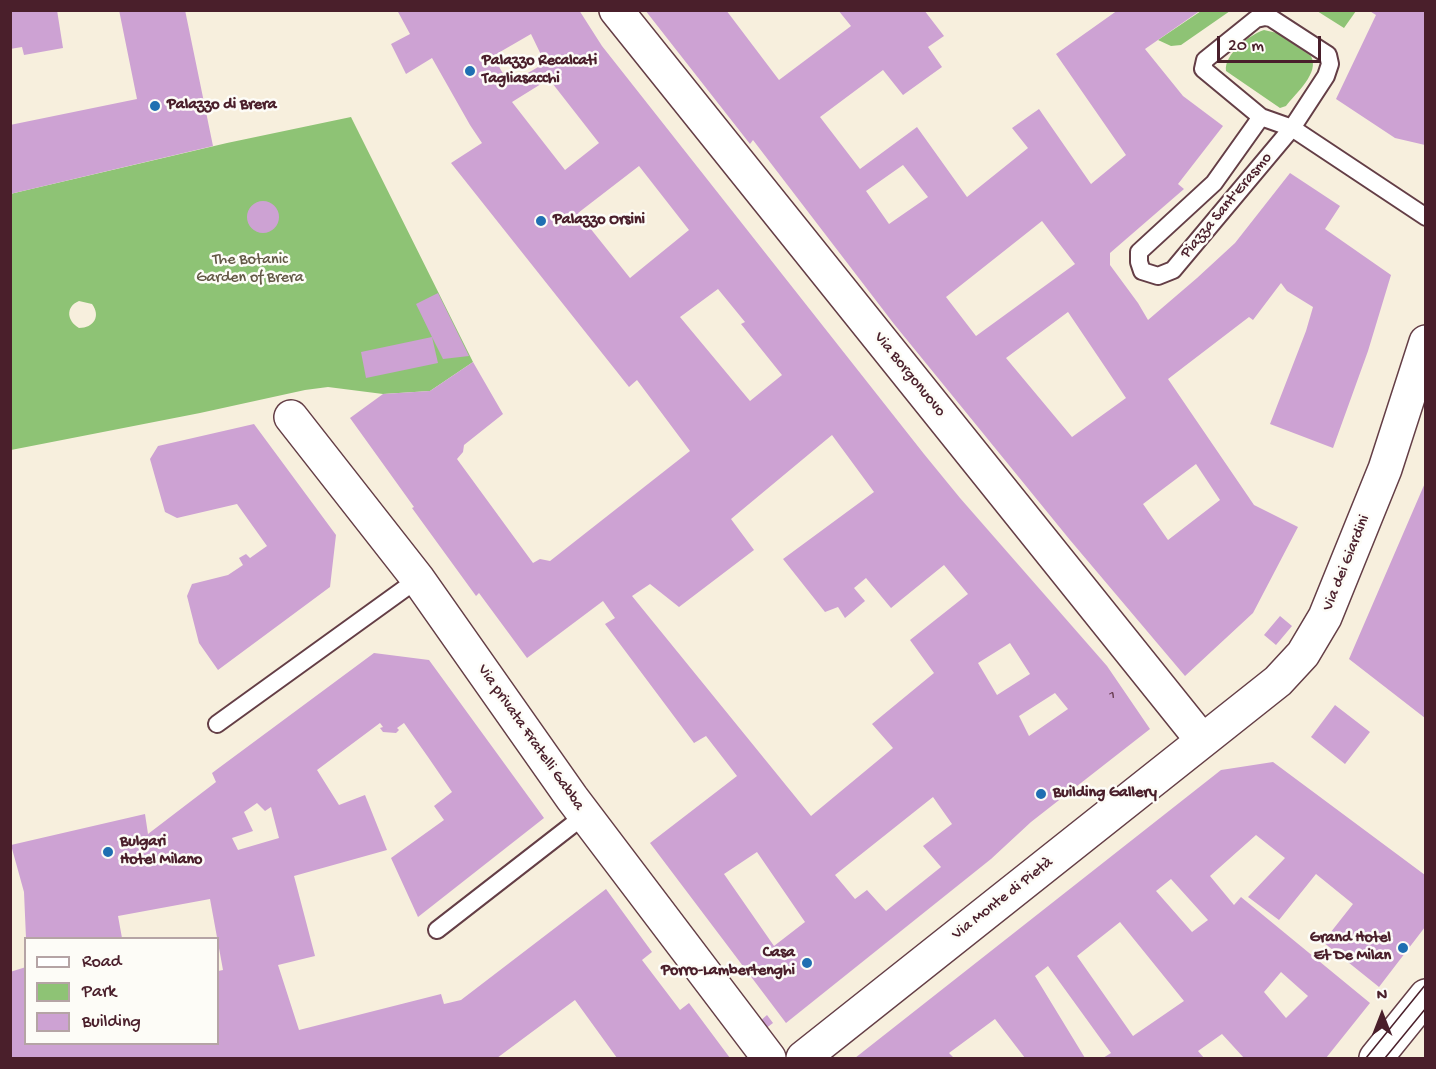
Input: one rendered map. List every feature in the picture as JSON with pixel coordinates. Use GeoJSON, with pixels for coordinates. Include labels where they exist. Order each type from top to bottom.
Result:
{"type":"FeatureCollection","features":[{"type":"Feature","properties":{"kind":"street","name":"Via Borgonuovo"},"geometry":{"type":"LineString","coordinates":[[616,10],[1202,740]]}},
{"type":"Feature","properties":{"kind":"street","name":"Via dei Giardini"},"geometry":{"type":"LineString","coordinates":[[1202,740],[1278,681],[1303,654],[1325,617],[1385,469],[1425,342]]}},
{"type":"Feature","properties":{"kind":"street","name":"Via privata Fratelli Gabba"},"geometry":{"type":"LineString","coordinates":[[291,417],[418,579],[585,815],[769,1059]]}},
{"type":"Feature","properties":{"kind":"street","name":"Via Monte di Pietà"},"geometry":{"type":"LineString","coordinates":[[803,1059],[1202,740]]}},
{"type":"Feature","properties":{"kind":"street"},"geometry":{"type":"LineString","coordinates":[[1391,1054],[1425,996]]}},
{"type":"Feature","properties":{"kind":"lane","name":"Piazza Sant'Erasmo"},"geometry":{"type":"LineString","coordinates":[[1261,117],[1214,183],[1139,252],[1142,271],[1158,276],[1173,270],[1292,128],[1326,76],[1330,64],[1328,55],[1271,18],[1265,17],[1256,20],[1205,60],[1203,69],[1261,117],[1292,128],[1425,218]]}},
{"type":"Feature","properties":{"kind":"lane"},"geometry":{"type":"LineString","coordinates":[[217,724],[418,579]]}},
{"type":"Feature","properties":{"kind":"lane"},"geometry":{"type":"LineString","coordinates":[[437,930],[585,815]]}},
{"type":"Feature","properties":{"kind":"green space"},"geometry":{"type":"Polygon","coordinates":[[[1356,10],[1344,28],[1317,11],[1356,10]]]}},
{"type":"Feature","properties":{"kind":"green space"},"geometry":{"type":"Polygon","coordinates":[[[1201,11],[1230,11],[1181,45],[1171,46],[1158,40],[1201,11]]]}},
{"type":"Feature","properties":{"kind":"green space"},"geometry":{"type":"Polygon","coordinates":[[[1264,30],[1277,33],[1311,56],[1313,62],[1306,83],[1286,106],[1280,108],[1226,71],[1226,65],[1233,52],[1251,36],[1264,30]]]}},
{"type":"Feature","properties":{"kind":"green space","name":"The Botanic Garden of Brera"},"geometry":{"type":"Polygon","coordinates":[[[351,117],[473,362],[430,391],[383,394],[328,387],[305,390],[11,450],[10,194],[227,143],[351,117]],[[79,301],[71,307],[70,318],[79,328],[89,326],[96,317],[92,304],[79,301]]]}},
{"type":"Feature","properties":{"kind":"building"},"geometry":{"type":"Polygon","coordinates":[[[10,10],[57,10],[63,48],[24,55],[22,47],[10,49],[10,10]]]}},
{"type":"Feature","properties":{"kind":"building","name":"Palazzo di Brera"},"geometry":{"type":"Polygon","coordinates":[[[119,10],[185,10],[213,146],[10,194],[10,125],[137,99],[119,10]]]}},
{"type":"Feature","properties":{"kind":"building"},"geometry":{"type":"Polygon","coordinates":[[[397,10],[579,10],[602,46],[924,454],[1107,666],[1150,729],[1031,822],[991,859],[786,1023],[650,843],[737,776],[706,736],[694,743],[605,624],[615,618],[603,601],[527,658],[479,593],[476,596],[350,418],[383,394],[430,391],[473,362],[503,414],[464,445],[463,452],[457,459],[533,563],[540,559],[550,561],[690,451],[637,380],[629,387],[451,163],[482,143],[432,58],[406,74],[391,44],[410,34],[397,10]],[[531,34],[493,56],[509,84],[545,63],[531,34]],[[549,79],[512,102],[565,170],[599,143],[549,79]],[[639,166],[578,213],[630,278],[689,230],[639,166]],[[718,289],[680,317],[750,401],[782,375],[741,324],[745,322],[718,289]],[[832,435],[731,519],[754,550],[679,607],[650,584],[632,596],[811,816],[893,748],[872,724],[934,673],[910,640],[968,594],[944,565],[891,608],[866,578],[854,588],[865,601],[845,618],[838,607],[825,612],[783,559],[874,492],[832,435]],[[1010,643],[978,663],[997,695],[1030,674],[1010,643]],[[1055,693],[1019,716],[1029,736],[1068,709],[1055,693]],[[933,797],[835,875],[855,899],[867,890],[886,911],[941,867],[923,846],[952,824],[933,797]],[[757,852],[724,874],[774,946],[805,922],[757,852]]]}},
{"type":"Feature","properties":{"kind":"building"},"geometry":{"type":"Polygon","coordinates":[[[645,10],[726,10],[779,80],[851,26],[838,10],[924,10],[944,36],[928,47],[942,67],[903,95],[883,70],[820,117],[860,169],[917,127],[967,197],[1028,148],[1012,128],[1039,109],[1091,184],[1126,155],[1056,54],[1118,10],[1201,10],[1145,49],[1183,96],[1223,126],[1178,184],[1184,189],[1110,253],[1110,265],[1148,320],[1235,243],[1290,173],[1340,206],[1325,229],[1391,275],[1368,351],[1333,448],[1270,424],[1313,307],[1287,291],[1281,283],[1253,320],[1249,317],[1168,379],[1254,505],[1298,527],[1253,613],[1185,676],[1070,540],[894,324],[753,140],[750,144],[645,10]],[[903,165],[866,191],[889,224],[928,197],[903,165]],[[1042,221],[946,297],[976,336],[1075,264],[1042,221]],[[1068,312],[1006,358],[1072,437],[1126,398],[1068,312]],[[1196,464],[1143,504],[1168,540],[1220,500],[1196,464]]]}},
{"type":"Feature","properties":{"kind":"building"},"geometry":{"type":"Polygon","coordinates":[[[1368,10],[1425,10],[1425,145],[1395,138],[1336,99],[1376,15],[1368,10]]]}},
{"type":"Feature","properties":{"kind":"building"},"geometry":{"type":"Polygon","coordinates":[[[263,201],[274,206],[279,217],[274,228],[263,233],[252,228],[247,217],[252,206],[263,201]]]}},
{"type":"Feature","properties":{"kind":"building"},"geometry":{"type":"Polygon","coordinates":[[[438,293],[469,356],[443,359],[416,304],[438,293]]]}},
{"type":"Feature","properties":{"kind":"building"},"geometry":{"type":"Polygon","coordinates":[[[432,337],[438,363],[366,378],[361,352],[432,337]]]}},
{"type":"Feature","properties":{"kind":"building"},"geometry":{"type":"Polygon","coordinates":[[[254,424],[336,535],[330,587],[218,670],[199,643],[187,596],[192,584],[228,575],[243,565],[239,558],[246,554],[250,558],[267,546],[237,504],[177,518],[165,512],[150,459],[158,446],[254,424]]]}},
{"type":"Feature","properties":{"kind":"building"},"geometry":{"type":"Polygon","coordinates":[[[1425,483],[1425,718],[1349,659],[1425,483]]]}},
{"type":"Feature","properties":{"kind":"building"},"geometry":{"type":"Polygon","coordinates":[[[1280,616],[1292,626],[1276,645],[1264,635],[1280,616]]]}},
{"type":"Feature","properties":{"kind":"building"},"geometry":{"type":"Polygon","coordinates":[[[374,653],[429,660],[544,818],[418,917],[391,858],[444,820],[434,806],[452,792],[428,757],[404,723],[397,728],[399,730],[396,733],[383,732],[380,723],[317,770],[339,805],[365,795],[387,850],[294,876],[315,956],[278,965],[299,1030],[441,994],[444,1004],[461,1000],[606,889],[652,952],[642,960],[680,1010],[689,1003],[730,1058],[617,1058],[575,1000],[497,1058],[10,1058],[10,972],[24,968],[24,1045],[219,1045],[219,971],[223,970],[219,937],[217,937],[210,899],[118,916],[122,937],[26,937],[24,892],[11,845],[145,814],[148,834],[216,782],[212,773],[374,653]],[[257,803],[244,812],[253,831],[232,838],[238,850],[279,838],[271,807],[265,811],[257,803]]]}},
{"type":"Feature","properties":{"kind":"building"},"geometry":{"type":"Polygon","coordinates":[[[1335,705],[1370,732],[1345,764],[1311,737],[1335,705]]]}},
{"type":"Feature","properties":{"kind":"building"},"geometry":{"type":"Polygon","coordinates":[[[1273,762],[1425,875],[1425,927],[1379,987],[1323,942],[1353,904],[1316,874],[1279,920],[1248,897],[1285,858],[1256,835],[1210,876],[1234,905],[1241,897],[1370,1003],[1326,1058],[1244,1058],[1222,1034],[1198,1051],[1204,1058],[1103,1058],[1111,1053],[1048,966],[1035,976],[1085,1058],[1025,1058],[995,1019],[949,1053],[954,1058],[855,1058],[1221,770],[1273,762]],[[1171,879],[1156,891],[1192,932],[1208,920],[1171,879]],[[1120,922],[1077,956],[1133,1036],[1184,1001],[1120,922]],[[1281,972],[1264,992],[1286,1018],[1308,996],[1281,972]]]}},
{"type":"Feature","properties":{"kind":"building"},"geometry":{"type":"Polygon","coordinates":[[[767,1015],[773,1023],[765,1029],[759,1022],[767,1015]]]}},
{"type":"Feature","properties":{"kind":"tram line"},"geometry":{"type":"LineString","coordinates":[[1366,1058],[1426,984]]}},
{"type":"Feature","properties":{"kind":"tram line"},"geometry":{"type":"LineString","coordinates":[[1385,1058],[1426,1008]]}},
{"type":"Feature","properties":{"kind":"place","name":"Palazzo Recalcati Tagliasacchi"},"geometry":{"type":"Point","coordinates":[470,71]}},
{"type":"Feature","properties":{"kind":"place","name":"Palazzo di Brera"},"geometry":{"type":"Point","coordinates":[155,106]}},
{"type":"Feature","properties":{"kind":"place","name":"Palazzo Orsini"},"geometry":{"type":"Point","coordinates":[541,221]}},
{"type":"Feature","properties":{"kind":"place","name":"Building Gallery"},"geometry":{"type":"Point","coordinates":[1041,794]}},
{"type":"Feature","properties":{"kind":"place","name":"Bulgari Hotel Milano"},"geometry":{"type":"Point","coordinates":[108,852]}},
{"type":"Feature","properties":{"kind":"place","name":"Grand Hotel Et De Milan"},"geometry":{"type":"Point","coordinates":[1403,948]}},
{"type":"Feature","properties":{"kind":"place","name":"Casa Porro-Lambertenghi"},"geometry":{"type":"Point","coordinates":[807,963]}}]}
